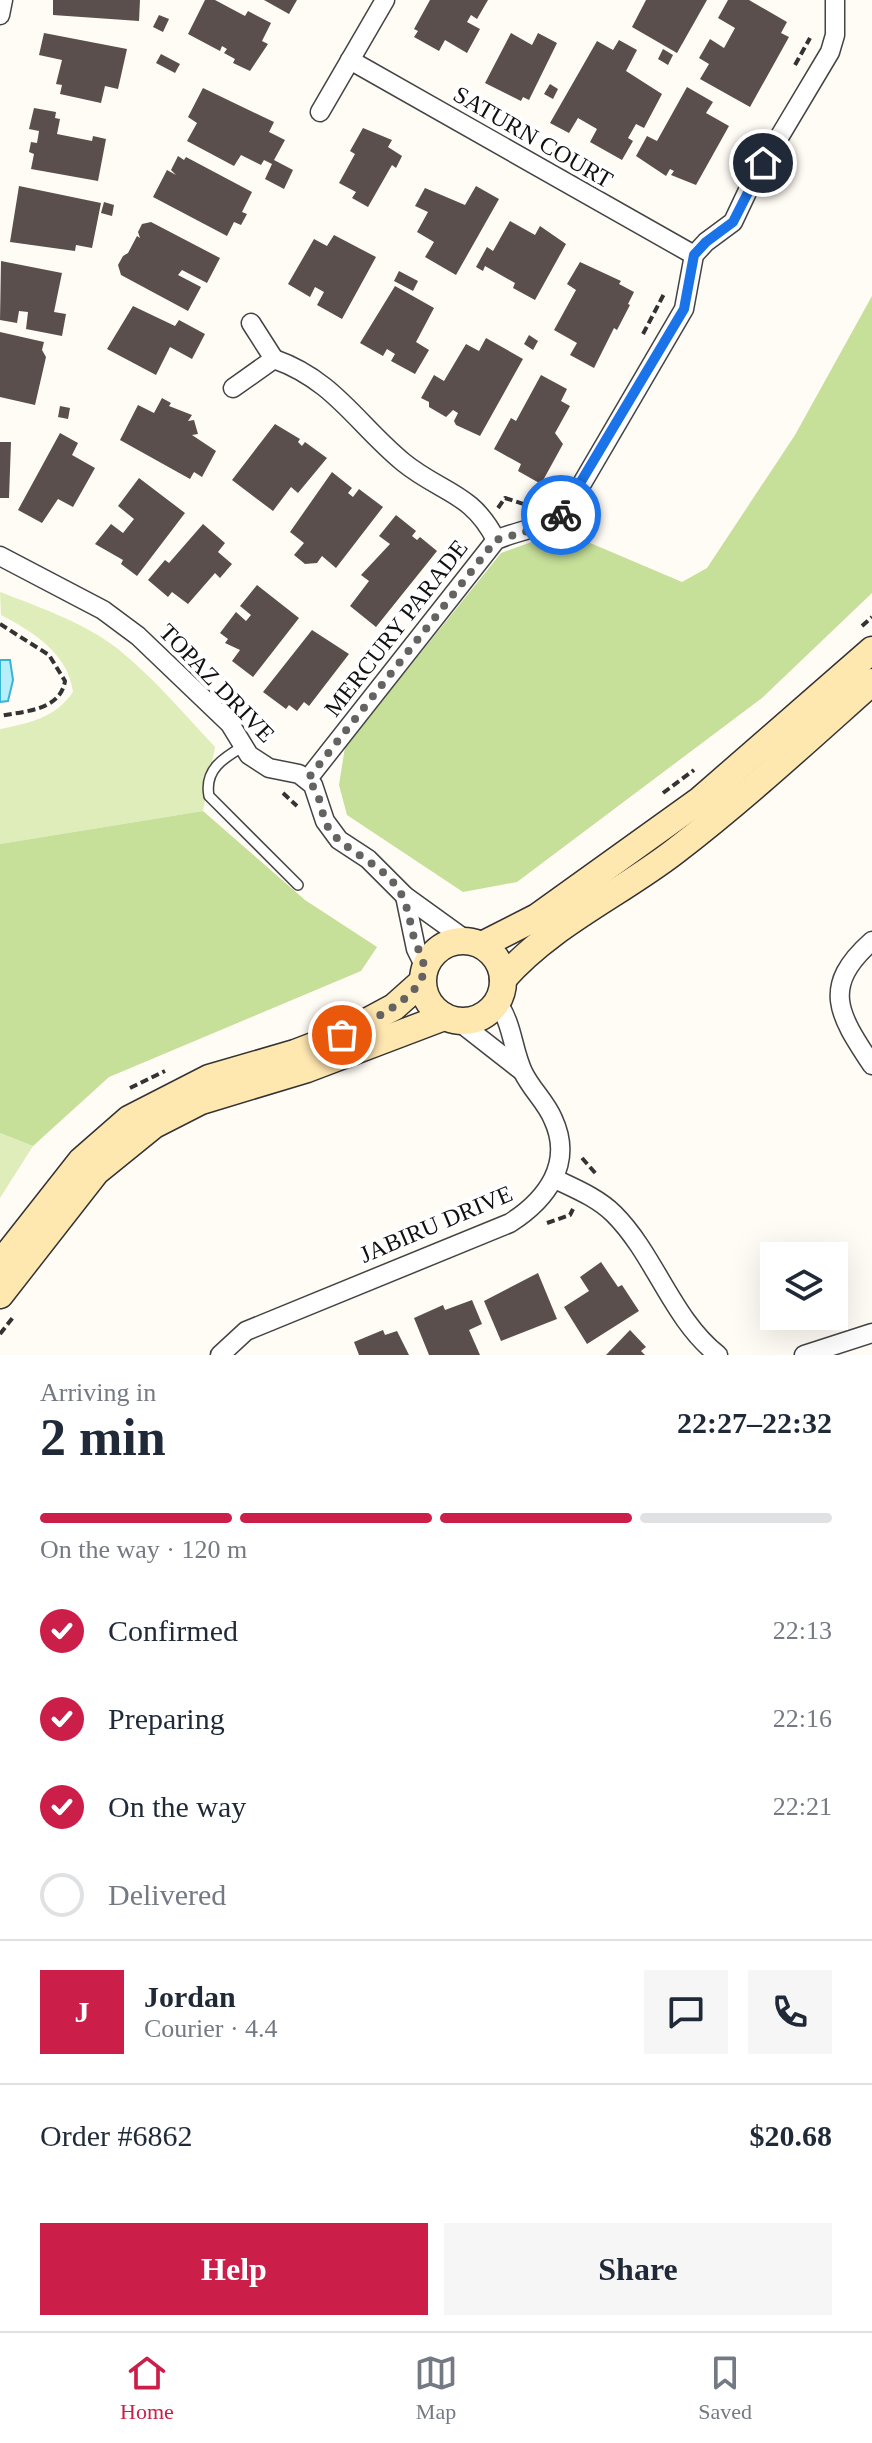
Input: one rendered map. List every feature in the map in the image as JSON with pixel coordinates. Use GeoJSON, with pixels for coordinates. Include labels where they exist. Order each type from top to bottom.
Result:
{"type":"FeatureCollection","features":[{"type":"Feature","properties":{"kind":"main road"},"geometry":{"type":"LineString","coordinates":[[0,1264],[81,1161],[129,1119],[209,1078],[295,1053],[342,1035],[394,1007],[423,975],[441,947],[474,943],[537,917],[700,800],[866,638]]}},
{"type":"Feature","properties":{"kind":"main road"},"geometry":{"type":"LineString","coordinates":[[10,1302],[96,1172],[154,1125],[201,1101],[307,1069],[451,1019],[481,1017],[539,944],[629,885],[729,808],[872,682]]}},
{"type":"Feature","properties":{"kind":"main road"},"geometry":{"type":"LineString","coordinates":[[474,943],[500,965],[500,990]]}},
{"type":"Feature","properties":{"kind":"main road"},"geometry":{"type":"LineString","coordinates":[[423,975],[428,1003],[451,1019]]}},
{"type":"Feature","properties":{"kind":"street"},"geometry":{"type":"LineString","coordinates":[[0,15],[3,0]]}},
{"type":"Feature","properties":{"kind":"street"},"geometry":{"type":"LineString","coordinates":[[320,112],[385,0]]}},
{"type":"Feature","properties":{"kind":"street"},"geometry":{"type":"LineString","coordinates":[[687,252],[733,222],[764,161],[830,52],[835,35],[835,0]]}},
{"type":"Feature","properties":{"kind":"street","name":"SATURN COURT"},"geometry":{"type":"LineString","coordinates":[[350,60],[687,252]]}},
{"type":"Feature","properties":{"kind":"street","name":"MERCURY PARADE"},"geometry":{"type":"LineString","coordinates":[[307,780],[496,540],[542,527],[562,514],[570,504],[684,309],[687,252]]}},
{"type":"Feature","properties":{"kind":"street"},"geometry":{"type":"LineString","coordinates":[[251,323],[274,359],[319,379],[402,462],[466,500],[486,520],[496,540]]}},
{"type":"Feature","properties":{"kind":"street"},"geometry":{"type":"LineString","coordinates":[[233,388],[274,359]]}},
{"type":"Feature","properties":{"kind":"street","name":"TOPAZ DRIVE"},"geometry":{"type":"LineString","coordinates":[[0,556],[103,610],[138,636],[230,724],[257,762],[293,772],[307,780]]}},
{"type":"Feature","properties":{"kind":"street"},"geometry":{"type":"LineString","coordinates":[[307,780],[316,790],[325,821],[333,835],[368,859],[405,896],[474,943]]}},
{"type":"Feature","properties":{"kind":"street"},"geometry":{"type":"LineString","coordinates":[[405,896],[423,975]]}},
{"type":"Feature","properties":{"kind":"street"},"geometry":{"type":"LineString","coordinates":[[872,941],[848,966],[838,1001],[845,1023],[872,1065]]}},
{"type":"Feature","properties":{"kind":"street"},"geometry":{"type":"LineString","coordinates":[[500,990],[522,1071],[556,1129],[560,1157],[555,1179],[597,1200],[619,1219],[694,1331],[718,1355]]}},
{"type":"Feature","properties":{"kind":"street"},"geometry":{"type":"LineString","coordinates":[[451,1019],[522,1071]]}},
{"type":"Feature","properties":{"kind":"street","name":"JABIRU DRIVE"},"geometry":{"type":"LineString","coordinates":[[220,1355],[246,1331],[278,1316],[510,1223],[533,1208],[555,1179]]}},
{"type":"Feature","properties":{"kind":"street"},"geometry":{"type":"LineString","coordinates":[[804,1355],[872,1333]]}},
{"type":"Feature","properties":{"kind":"lane"},"geometry":{"type":"LineString","coordinates":[[244,746],[219,761],[207,784],[209,796],[298,885]]}},
{"type":"Feature","properties":{"kind":"path"},"geometry":{"type":"LineString","coordinates":[[794,67],[815,28]]}},
{"type":"Feature","properties":{"kind":"path"},"geometry":{"type":"LineString","coordinates":[[636,345],[659,306],[668,279],[667,268],[687,252]]}},
{"type":"Feature","properties":{"kind":"path"},"geometry":{"type":"LineString","coordinates":[[486,520],[505,498],[519,505],[537,504]]}},
{"type":"Feature","properties":{"kind":"path"},"geometry":{"type":"LineString","coordinates":[[866,638],[872,617]]}},
{"type":"Feature","properties":{"kind":"path"},"geometry":{"type":"LineString","coordinates":[[0,624],[49,655],[65,681],[60,694],[47,706],[0,716]]}},
{"type":"Feature","properties":{"kind":"path"},"geometry":{"type":"LineString","coordinates":[[654,800],[702,763]]}},
{"type":"Feature","properties":{"kind":"path"},"geometry":{"type":"LineString","coordinates":[[273,768],[267,788],[288,796],[301,813]]}},
{"type":"Feature","properties":{"kind":"path"},"geometry":{"type":"LineString","coordinates":[[0,1334],[10,1302]]}},
{"type":"Feature","properties":{"kind":"green space"},"geometry":{"type":"Polygon","coordinates":[[[872,296],[872,593],[762,698],[517,882],[463,892],[347,815],[339,785],[345,747],[501,553],[562,531],[682,582],[707,568],[795,435],[872,296]]]}},
{"type":"Feature","properties":{"kind":"green space"},"geometry":{"type":"Polygon","coordinates":[[[0,592],[61,616],[105,640],[144,672],[180,709],[215,747],[203,811],[0,844],[0,729],[32,722],[50,714],[73,692],[64,666],[47,645],[1,615],[0,592]]]}},
{"type":"Feature","properties":{"kind":"green space"},"geometry":{"type":"Polygon","coordinates":[[[203,811],[305,900],[377,947],[361,971],[109,1077],[33,1146],[0,1133],[0,844],[203,811]]]}},
{"type":"Feature","properties":{"kind":"green space"},"geometry":{"type":"Polygon","coordinates":[[[0,1133],[33,1146],[0,1198],[0,1133]]]}},
{"type":"Feature","properties":{"kind":"water"},"geometry":{"type":"Polygon","coordinates":[[[0,660],[10,660],[13,680],[8,701],[0,702],[0,660]]]}},
{"type":"Feature","properties":{"kind":"building"},"geometry":{"type":"Polygon","coordinates":[[[53,0],[140,0],[139,21],[53,15],[53,0]]]}},
{"type":"Feature","properties":{"kind":"building"},"geometry":{"type":"Polygon","coordinates":[[[205,0],[215,0],[245,16],[248,11],[271,23],[262,41],[268,44],[250,71],[233,63],[235,59],[224,53],[227,49],[222,46],[220,51],[188,34],[205,0]]]}},
{"type":"Feature","properties":{"kind":"building"},"geometry":{"type":"Polygon","coordinates":[[[264,0],[297,0],[289,14],[264,0]]]}},
{"type":"Feature","properties":{"kind":"building"},"geometry":{"type":"Polygon","coordinates":[[[430,0],[488,0],[477,19],[471,15],[467,22],[480,29],[467,53],[445,40],[439,51],[414,37],[418,31],[414,29],[430,0]]]}},
{"type":"Feature","properties":{"kind":"building"},"geometry":{"type":"Polygon","coordinates":[[[646,0],[707,0],[677,53],[632,27],[646,0]]]}},
{"type":"Feature","properties":{"kind":"building"},"geometry":{"type":"Polygon","coordinates":[[[728,0],[749,0],[787,22],[781,33],[789,37],[750,107],[700,79],[709,64],[699,58],[710,39],[724,48],[735,28],[718,18],[728,0]]]}},
{"type":"Feature","properties":{"kind":"building"},"geometry":{"type":"Polygon","coordinates":[[[159,15],[169,19],[163,32],[153,27],[159,15]]]}},
{"type":"Feature","properties":{"kind":"building"},"geometry":{"type":"Polygon","coordinates":[[[44,33],[127,49],[118,89],[105,86],[101,103],[60,94],[62,85],[56,84],[62,60],[39,55],[44,33]]]}},
{"type":"Feature","properties":{"kind":"building"},"geometry":{"type":"Polygon","coordinates":[[[511,33],[532,45],[538,33],[557,43],[529,100],[523,97],[521,101],[485,83],[511,33]]]}},
{"type":"Feature","properties":{"kind":"building"},"geometry":{"type":"Polygon","coordinates":[[[619,40],[637,50],[626,71],[662,94],[644,128],[636,124],[628,138],[633,141],[622,160],[590,142],[597,129],[578,118],[569,133],[550,123],[597,41],[613,50],[619,40]]]}},
{"type":"Feature","properties":{"kind":"building"},"geometry":{"type":"Polygon","coordinates":[[[663,49],[673,55],[668,65],[658,59],[663,49]]]}},
{"type":"Feature","properties":{"kind":"building"},"geometry":{"type":"Polygon","coordinates":[[[161,54],[180,64],[175,73],[156,63],[161,54]]]}},
{"type":"Feature","properties":{"kind":"building"},"geometry":{"type":"Polygon","coordinates":[[[550,84],[558,89],[553,99],[544,94],[550,84]]]}},
{"type":"Feature","properties":{"kind":"building"},"geometry":{"type":"Polygon","coordinates":[[[687,87],[713,102],[706,113],[729,126],[696,185],[671,175],[674,171],[670,169],[666,176],[636,156],[647,136],[657,141],[687,87]]]}},
{"type":"Feature","properties":{"kind":"building"},"geometry":{"type":"Polygon","coordinates":[[[203,88],[274,122],[269,132],[285,140],[274,160],[293,170],[284,189],[265,179],[272,164],[264,160],[261,165],[241,155],[234,166],[187,141],[197,123],[188,117],[203,88]]]}},
{"type":"Feature","properties":{"kind":"building"},"geometry":{"type":"Polygon","coordinates":[[[34,108],[56,112],[55,118],[60,119],[57,134],[92,141],[93,136],[106,139],[98,181],[31,169],[34,154],[29,152],[31,142],[37,143],[39,131],[29,129],[34,108]]]}},
{"type":"Feature","properties":{"kind":"building"},"geometry":{"type":"Polygon","coordinates":[[[363,128],[392,140],[388,147],[402,156],[396,168],[392,165],[368,207],[352,198],[356,192],[339,183],[355,154],[350,151],[363,128]]]}},
{"type":"Feature","properties":{"kind":"building"},"geometry":{"type":"Polygon","coordinates":[[[178,156],[184,160],[186,157],[252,192],[242,212],[247,214],[241,225],[234,222],[227,236],[153,197],[167,170],[176,175],[171,170],[178,156]]]}},
{"type":"Feature","properties":{"kind":"building"},"geometry":{"type":"Polygon","coordinates":[[[19,186],[101,203],[92,248],[76,245],[75,251],[10,242],[19,186]]]}},
{"type":"Feature","properties":{"kind":"building"},"geometry":{"type":"Polygon","coordinates":[[[476,186],[499,199],[456,275],[425,257],[434,242],[417,232],[428,212],[415,206],[425,188],[465,205],[476,186]]]}},
{"type":"Feature","properties":{"kind":"building"},"geometry":{"type":"Polygon","coordinates":[[[104,202],[114,205],[112,216],[101,213],[104,202]]]}},
{"type":"Feature","properties":{"kind":"building"},"geometry":{"type":"Polygon","coordinates":[[[510,221],[535,235],[540,226],[566,244],[535,300],[513,288],[515,283],[485,266],[483,271],[476,267],[487,247],[493,251],[510,221]]]}},
{"type":"Feature","properties":{"kind":"building"},"geometry":{"type":"Polygon","coordinates":[[[151,222],[220,258],[207,283],[182,270],[178,275],[201,287],[188,311],[121,275],[118,265],[123,256],[137,236],[140,238],[138,232],[142,224],[151,222]]]}},
{"type":"Feature","properties":{"kind":"building"},"geometry":{"type":"Polygon","coordinates":[[[334,235],[376,257],[342,319],[317,305],[324,292],[315,287],[310,297],[288,284],[314,239],[327,246],[334,235]]]}},
{"type":"Feature","properties":{"kind":"building"},"geometry":{"type":"Polygon","coordinates":[[[1,261],[62,273],[54,312],[66,314],[62,336],[26,329],[28,312],[19,311],[17,323],[0,320],[1,261]]]}},
{"type":"Feature","properties":{"kind":"building"},"geometry":{"type":"Polygon","coordinates":[[[580,262],[621,281],[619,284],[634,292],[617,330],[614,328],[594,368],[570,355],[577,343],[554,330],[576,290],[567,284],[580,262]]]}},
{"type":"Feature","properties":{"kind":"building"},"geometry":{"type":"Polygon","coordinates":[[[399,271],[418,281],[413,291],[394,281],[399,271]]]}},
{"type":"Feature","properties":{"kind":"building"},"geometry":{"type":"Polygon","coordinates":[[[395,286],[434,308],[416,342],[429,350],[415,374],[391,361],[395,354],[387,349],[383,356],[360,343],[395,286]]]}},
{"type":"Feature","properties":{"kind":"building"},"geometry":{"type":"Polygon","coordinates":[[[133,306],[175,326],[179,320],[205,334],[192,359],[170,347],[156,375],[107,349],[133,306]]]}},
{"type":"Feature","properties":{"kind":"building"},"geometry":{"type":"Polygon","coordinates":[[[0,332],[44,342],[42,350],[46,357],[35,405],[0,397],[0,332]]]}},
{"type":"Feature","properties":{"kind":"building"},"geometry":{"type":"Polygon","coordinates":[[[529,335],[538,341],[533,350],[524,344],[529,335]]]}},
{"type":"Feature","properties":{"kind":"building"},"geometry":{"type":"Polygon","coordinates":[[[486,338],[523,359],[480,436],[456,425],[454,421],[458,413],[453,410],[446,417],[421,398],[434,375],[444,381],[466,344],[479,351],[486,338]]]}},
{"type":"Feature","properties":{"kind":"building"},"geometry":{"type":"Polygon","coordinates":[[[541,375],[567,389],[561,401],[570,406],[555,433],[563,444],[541,484],[518,471],[521,464],[494,449],[511,418],[516,421],[541,375]]]}},
{"type":"Feature","properties":{"kind":"building"},"geometry":{"type":"Polygon","coordinates":[[[162,398],[171,403],[169,406],[192,415],[188,421],[194,420],[198,434],[192,435],[216,451],[202,477],[194,472],[190,479],[120,440],[138,405],[154,413],[162,398]]]}},
{"type":"Feature","properties":{"kind":"building"},"geometry":{"type":"Polygon","coordinates":[[[60,406],[70,408],[68,419],[58,417],[60,406]]]}},
{"type":"Feature","properties":{"kind":"building"},"geometry":{"type":"Polygon","coordinates":[[[275,424],[300,439],[298,442],[302,446],[305,442],[327,458],[298,493],[291,487],[273,511],[232,480],[275,424]]]}},
{"type":"Feature","properties":{"kind":"building"},"geometry":{"type":"Polygon","coordinates":[[[60,433],[78,443],[72,455],[95,468],[73,507],[58,499],[42,523],[18,510],[60,433]]]}},
{"type":"Feature","properties":{"kind":"building"},"geometry":{"type":"Polygon","coordinates":[[[0,442],[11,442],[9,498],[0,498],[0,442]]]}},
{"type":"Feature","properties":{"kind":"building"},"geometry":{"type":"Polygon","coordinates":[[[332,472],[352,488],[348,493],[353,497],[359,489],[383,507],[336,568],[322,556],[317,563],[305,564],[294,555],[304,543],[290,532],[332,472]]]}},
{"type":"Feature","properties":{"kind":"building"},"geometry":{"type":"Polygon","coordinates":[[[139,478],[185,513],[137,576],[121,564],[123,560],[95,544],[111,524],[123,533],[134,519],[118,506],[139,478]]]}},
{"type":"Feature","properties":{"kind":"building"},"geometry":{"type":"Polygon","coordinates":[[[396,515],[416,531],[412,536],[417,540],[420,537],[437,551],[376,627],[350,606],[369,581],[361,575],[390,544],[379,536],[396,515]]]}},
{"type":"Feature","properties":{"kind":"building"},"geometry":{"type":"Polygon","coordinates":[[[203,524],[225,543],[218,552],[232,564],[220,578],[215,573],[188,604],[172,592],[168,597],[148,580],[165,560],[169,563],[203,524]]]}},
{"type":"Feature","properties":{"kind":"building"},"geometry":{"type":"Polygon","coordinates":[[[257,585],[299,618],[253,677],[232,661],[240,650],[225,643],[228,639],[220,633],[236,612],[246,621],[251,615],[240,606],[257,585]]]}},
{"type":"Feature","properties":{"kind":"building"},"geometry":{"type":"Polygon","coordinates":[[[312,630],[349,654],[309,706],[304,702],[297,711],[289,705],[286,709],[263,692],[312,630]]]}},
{"type":"Feature","properties":{"kind":"building"},"geometry":{"type":"Polygon","coordinates":[[[601,1262],[618,1287],[622,1285],[639,1311],[587,1344],[564,1307],[589,1291],[580,1277],[601,1262]]]}},
{"type":"Feature","properties":{"kind":"building"},"geometry":{"type":"Polygon","coordinates":[[[538,1273],[557,1319],[501,1341],[484,1301],[538,1273]]]}},
{"type":"Feature","properties":{"kind":"building"},"geometry":{"type":"Polygon","coordinates":[[[472,1300],[482,1324],[469,1330],[480,1355],[429,1355],[414,1318],[443,1305],[445,1310],[472,1300]]]}},
{"type":"Feature","properties":{"kind":"building"},"geometry":{"type":"Polygon","coordinates":[[[383,1330],[385,1335],[397,1331],[409,1355],[359,1355],[354,1342],[383,1330]]]}},
{"type":"Feature","properties":{"kind":"building"},"geometry":{"type":"Polygon","coordinates":[[[630,1330],[646,1347],[641,1351],[645,1355],[606,1355],[630,1330]]]}},
{"type":"Feature","properties":{"kind":"way so far"},"geometry":{"type":"LineString","coordinates":[[342,1035],[394,1007],[422,982],[425,967],[416,949],[405,896],[368,859],[333,835],[325,821],[316,790],[307,780],[486,550],[496,540],[514,532],[542,527],[561,515]]}},
{"type":"Feature","properties":{"kind":"route"},"geometry":{"type":"LineString","coordinates":[[561,515],[666,334],[684,309],[694,255],[733,222],[763,163]]}}]}
